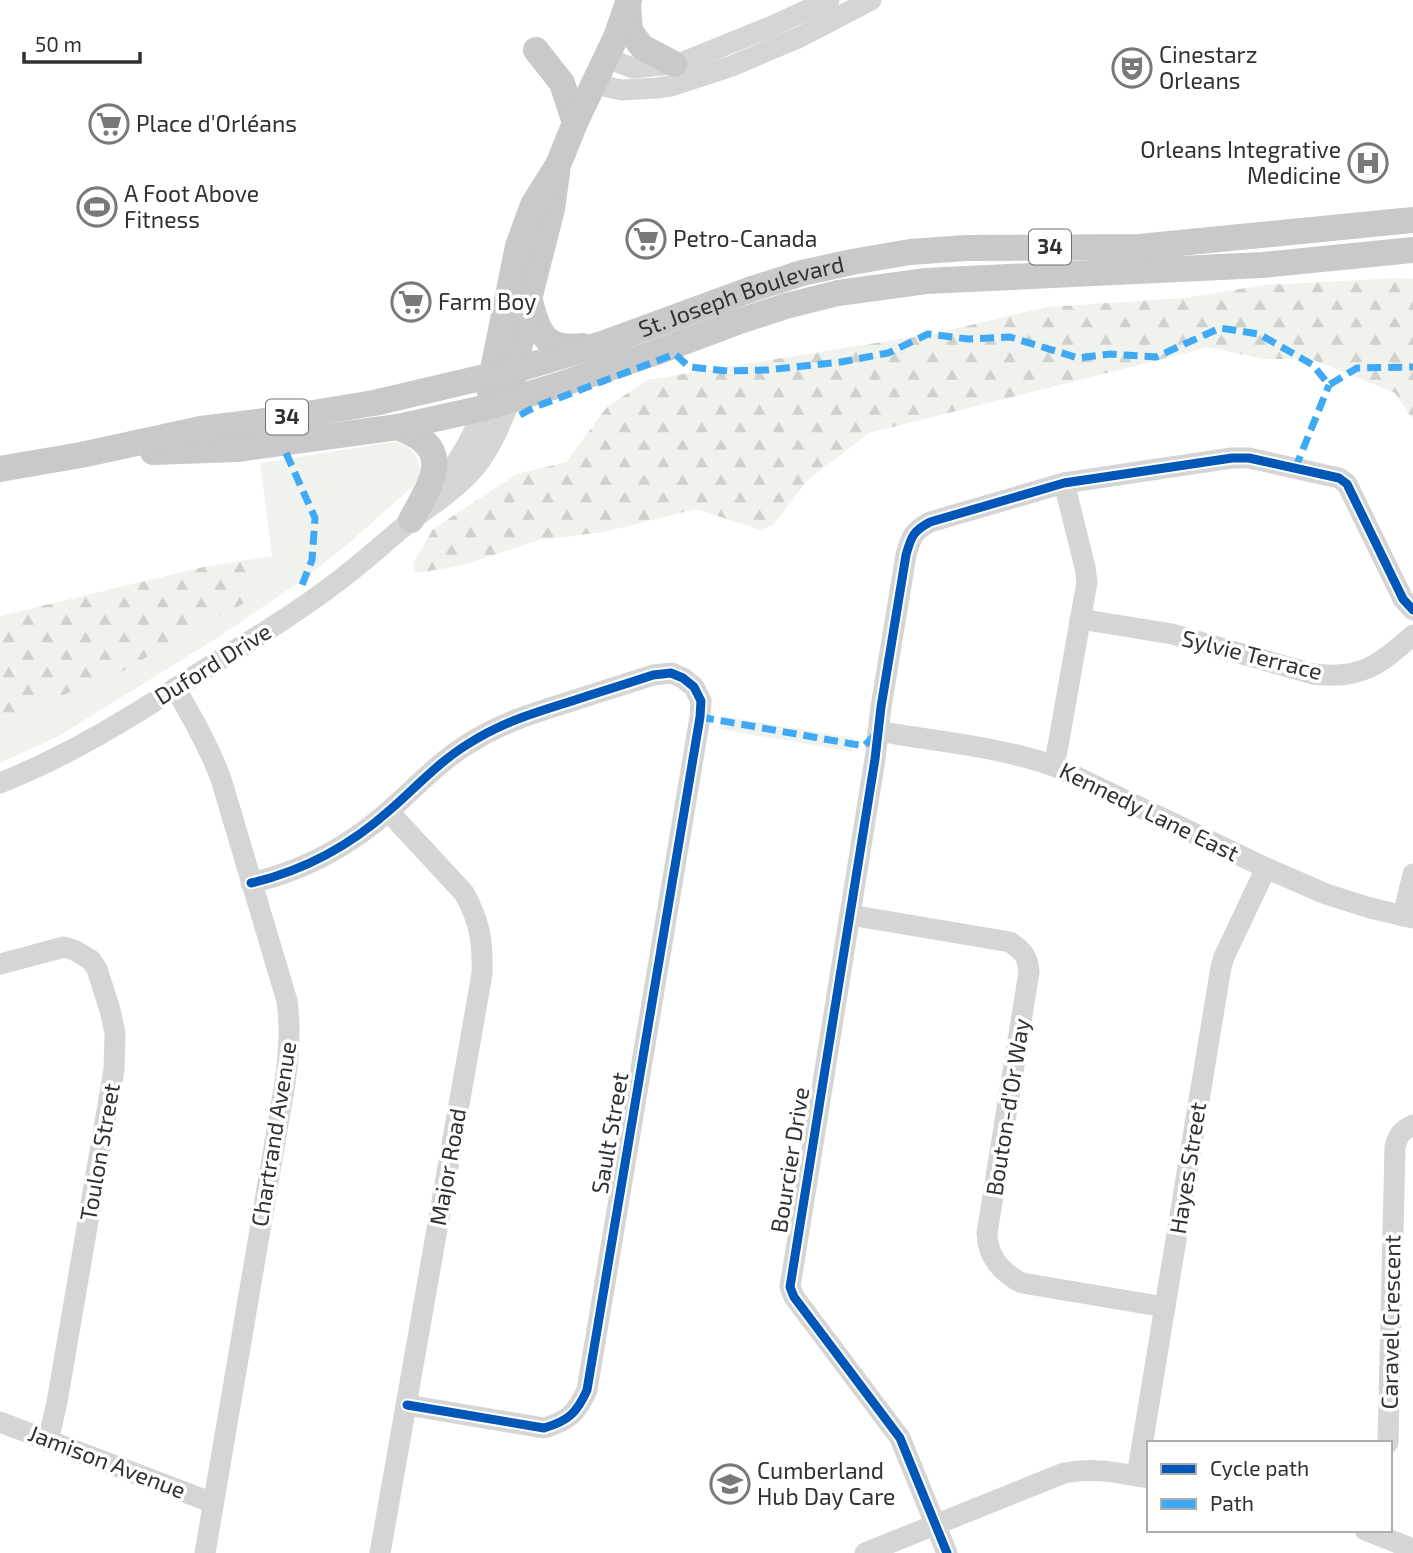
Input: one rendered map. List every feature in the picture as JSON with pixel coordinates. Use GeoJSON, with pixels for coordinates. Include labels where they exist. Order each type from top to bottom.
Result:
{"type":"FeatureCollection","features":[{"type":"Feature","properties":{"kind":"main road"},"geometry":{"type":"LineString","coordinates":[[629,1],[631,31],[642,47],[674,64]]}},
{"type":"Feature","properties":{"kind":"main road"},"geometry":{"type":"LineString","coordinates":[[497,404],[504,372],[518,246],[533,205],[558,164],[616,37],[629,1]]}},
{"type":"Feature","properties":{"kind":"main road"},"geometry":{"type":"LineString","coordinates":[[537,50],[562,83],[575,123]]}},
{"type":"Feature","properties":{"kind":"main road"},"geometry":{"type":"LineString","coordinates":[[504,372],[529,299],[552,209],[558,164]]}},
{"type":"Feature","properties":{"kind":"main road","name":"St. Joseph Boulevard"},"geometry":{"type":"LineString","coordinates":[[0,469],[201,429],[374,403],[504,372],[602,344],[802,273],[852,262],[910,252],[966,248],[1139,247],[1413,220]]}},
{"type":"Feature","properties":{"kind":"main road"},"geometry":{"type":"LineString","coordinates":[[1039,247],[1040,276]]}},
{"type":"Feature","properties":{"kind":"main road","name":"St. Joseph Boulevard"},"geometry":{"type":"LineString","coordinates":[[81,455],[237,449],[398,427],[497,404],[654,354],[786,306],[838,293],[926,281],[1263,265],[1413,250]]}},
{"type":"Feature","properties":{"kind":"main road"},"geometry":{"type":"LineString","coordinates":[[529,299],[536,325],[544,337],[558,346],[570,348],[602,344]]}},
{"type":"Feature","properties":{"kind":"main road"},"geometry":{"type":"LineString","coordinates":[[398,427],[424,441],[433,452],[434,476],[411,520]]}},
{"type":"Feature","properties":{"kind":"street"},"geometry":{"type":"LineString","coordinates":[[606,58],[633,68],[681,64],[829,0]]}},
{"type":"Feature","properties":{"kind":"street"},"geometry":{"type":"LineString","coordinates":[[593,84],[622,90],[671,86],[732,66],[800,37],[871,0]]}},
{"type":"Feature","properties":{"kind":"street","name":"Duford Drive"},"geometry":{"type":"LineString","coordinates":[[0,783],[85,743],[175,688],[338,581],[468,475],[484,456],[497,432],[497,404]]}},
{"type":"Feature","properties":{"kind":"street","name":"Bourcier Drive"},"geometry":{"type":"LineString","coordinates":[[947,1553],[900,1438],[807,1315],[790,1287],[906,555],[914,533],[930,522],[1064,483],[1231,458],[1250,458],[1339,478],[1346,484],[1403,599],[1413,610]]}},
{"type":"Feature","properties":{"kind":"street"},"geometry":{"type":"LineString","coordinates":[[1054,766],[1087,575],[1064,483]]}},
{"type":"Feature","properties":{"kind":"street","name":"Sylvie Terrace"},"geometry":{"type":"LineString","coordinates":[[1080,619],[1172,634],[1328,676],[1363,670],[1380,663],[1413,635]]}},
{"type":"Feature","properties":{"kind":"street","name":"Sault Street"},"geometry":{"type":"LineString","coordinates":[[389,812],[464,746],[514,719],[653,675],[671,673],[694,687],[701,701],[587,1390],[575,1413],[559,1424],[544,1428],[407,1405]]}},
{"type":"Feature","properties":{"kind":"street","name":"Chartrand Avenue"},"geometry":{"type":"LineString","coordinates":[[175,688],[189,710],[222,779],[287,1001],[289,1017],[290,1048],[205,1553]]}},
{"type":"Feature","properties":{"kind":"street","name":"Kennedy Lane East"},"geometry":{"type":"LineString","coordinates":[[878,731],[1006,752],[1054,766],[1326,894],[1408,917]]}},
{"type":"Feature","properties":{"kind":"street"},"geometry":{"type":"LineString","coordinates":[[251,883],[275,878],[331,853],[389,812]]}},
{"type":"Feature","properties":{"kind":"street","name":"Major Road"},"geometry":{"type":"LineString","coordinates":[[380,1553],[482,974],[483,951],[479,929],[464,893],[389,812]]}},
{"type":"Feature","properties":{"kind":"street","name":"Hayes Street"},"geometry":{"type":"LineString","coordinates":[[1148,1441],[1165,1307],[1221,967],[1266,868]]}},
{"type":"Feature","properties":{"kind":"street"},"geometry":{"type":"LineString","coordinates":[[1408,917],[1413,874]]}},
{"type":"Feature","properties":{"kind":"street","name":"Bouton-d'Or Way"},"geometry":{"type":"LineString","coordinates":[[850,915],[1010,942],[1020,949],[1029,961],[1029,972],[987,1233],[991,1254],[1001,1268],[1022,1283],[1165,1307]]}},
{"type":"Feature","properties":{"kind":"street","name":"Toulon Street"},"geometry":{"type":"LineString","coordinates":[[0,964],[64,947],[83,954],[97,969],[115,1033],[114,1070],[48,1441]]}},
{"type":"Feature","properties":{"kind":"street","name":"Caravel Crescent"},"geometry":{"type":"LineString","coordinates":[[1388,1441],[1395,1147],[1398,1136],[1413,1125]]}},
{"type":"Feature","properties":{"kind":"street","name":"Jamison Avenue"},"geometry":{"type":"LineString","coordinates":[[0,1422],[213,1503]]}},
{"type":"Feature","properties":{"kind":"street","name":"Hayes Street"},"geometry":{"type":"LineString","coordinates":[[1143,1477],[1147,1446]]}},
{"type":"Feature","properties":{"kind":"street"},"geometry":{"type":"LineString","coordinates":[[865,1553],[1064,1473],[1083,1469],[1143,1477]]}},
{"type":"Feature","properties":{"kind":"street"},"geometry":{"type":"LineString","coordinates":[[1369,1532],[1385,1541],[1413,1549]]}},
{"type":"Feature","properties":{"kind":"green space"},"geometry":{"type":"Polygon","coordinates":[[[1413,279],[1413,420],[1395,393],[1311,359],[1264,359],[1207,347],[869,433],[807,481],[773,525],[760,530],[696,509],[604,532],[539,540],[460,566],[416,573],[413,564],[433,529],[517,474],[566,462],[607,407],[647,380],[937,333],[1047,307],[1183,298],[1265,285],[1413,279]]]}},
{"type":"Feature","properties":{"kind":"green space"},"geometry":{"type":"Polygon","coordinates":[[[399,443],[412,451],[418,461],[419,476],[413,486],[347,545],[294,586],[217,638],[59,736],[0,763],[0,717],[12,714],[186,634],[243,604],[272,556],[260,463],[399,443]]]}},
{"type":"Feature","properties":{"kind":"green space"},"geometry":{"type":"Polygon","coordinates":[[[272,556],[243,604],[116,675],[0,717],[0,616],[203,567],[272,556]]]}},
{"type":"Feature","properties":{"kind":"green space"},"geometry":{"type":"Polygon","coordinates":[[[722,716],[854,738],[852,752],[720,729],[722,716]]]}},
{"type":"Feature","properties":{"kind":"marked path"},"geometry":{"type":"LineString","coordinates":[[520,415],[675,354],[689,367],[727,371],[766,370],[841,362],[888,353],[928,334],[968,339],[1010,337],[1078,358],[1110,354],[1156,357],[1220,328],[1259,334],[1313,365],[1329,385],[1357,368],[1413,367]]}},
{"type":"Feature","properties":{"kind":"marked path"},"geometry":{"type":"LineString","coordinates":[[1295,469],[1329,385]]}},
{"type":"Feature","properties":{"kind":"marked path"},"geometry":{"type":"LineString","coordinates":[[286,453],[315,518],[312,560],[300,590]]}},
{"type":"Feature","properties":{"kind":"marked path"},"geometry":{"type":"LineString","coordinates":[[700,717],[864,746],[877,733]]}},
{"type":"Feature","properties":{"kind":"cycle path"},"geometry":{"type":"LineString","coordinates":[[947,1553],[900,1438],[794,1297],[790,1287],[875,759],[881,707],[906,555],[911,539],[920,528],[930,522],[1064,483],[1232,458],[1249,458],[1339,478],[1347,484],[1403,599],[1413,610]]}},
{"type":"Feature","properties":{"kind":"cycle path"},"geometry":{"type":"LineString","coordinates":[[251,883],[308,864],[343,845],[376,822],[458,751],[481,736],[518,719],[653,675],[671,673],[694,687],[701,701],[587,1390],[571,1415],[544,1428],[407,1405]]}},
{"type":"Feature","properties":{"kind":"place","name":"Cinestarz Orleans"},"geometry":{"type":"Point","coordinates":[1132,68]}},
{"type":"Feature","properties":{"kind":"place","name":"Place d'Orléans"},"geometry":{"type":"Point","coordinates":[109,124]}},
{"type":"Feature","properties":{"kind":"place","name":"Orleans Integrative Medicine"},"geometry":{"type":"Point","coordinates":[1368,163]}},
{"type":"Feature","properties":{"kind":"place","name":"A Foot Above Fitness"},"geometry":{"type":"Point","coordinates":[97,207]}},
{"type":"Feature","properties":{"kind":"place","name":"Petro-Canada"},"geometry":{"type":"Point","coordinates":[646,239]}},
{"type":"Feature","properties":{"kind":"place","name":"Farm Boy"},"geometry":{"type":"Point","coordinates":[411,302]}},
{"type":"Feature","properties":{"kind":"place","name":"Cumberland Hub Day Care"},"geometry":{"type":"Point","coordinates":[730,1484]}}]}
